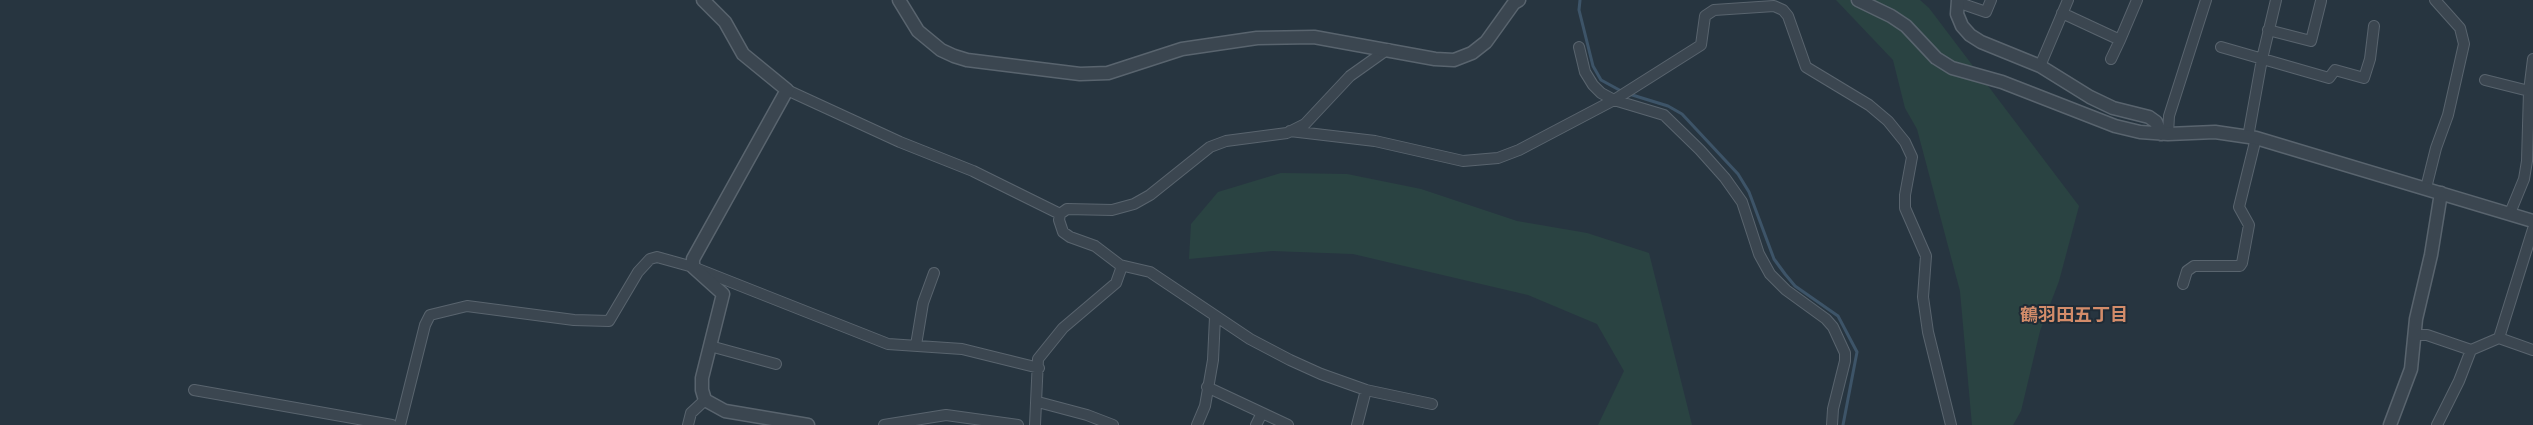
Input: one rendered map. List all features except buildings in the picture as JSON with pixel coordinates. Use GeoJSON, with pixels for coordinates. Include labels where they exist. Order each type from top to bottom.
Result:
{"type":"FeatureCollection","features":[{"type":"Feature","properties":{"kind":"street"},"geometry":{"type":"LineString","coordinates":[[703,0],[725,22],[743,54],[787,90],[900,142],[973,171],[1060,214]]}},
{"type":"Feature","properties":{"kind":"street"},"geometry":{"type":"LineString","coordinates":[[899,0],[918,31],[942,50],[954,56],[967,60],[1080,74],[1108,73],[1182,49],[1257,38],[1314,37],[1435,59],[1454,60],[1472,53],[1486,42],[1516,1]]}},
{"type":"Feature","properties":{"kind":"street"},"geometry":{"type":"LineString","coordinates":[[1858,0],[1891,16],[1906,26],[1936,58],[1952,68],[2002,82],[2115,126],[2140,132],[2165,134],[2215,132],[2252,137],[2510,212],[2533,221]]}},
{"type":"Feature","properties":{"kind":"street"},"geometry":{"type":"LineString","coordinates":[[1991,0],[1986,12],[1958,1],[1957,14],[1962,26],[1970,35],[1981,42],[2040,66],[2090,97],[2113,108],[2149,117],[2156,122],[2165,134]]}},
{"type":"Feature","properties":{"kind":"street"},"geometry":{"type":"LineString","coordinates":[[2040,66],[2068,0]]}},
{"type":"Feature","properties":{"kind":"street"},"geometry":{"type":"LineString","coordinates":[[2112,59],[2137,0]]}},
{"type":"Feature","properties":{"kind":"street"},"geometry":{"type":"LineString","coordinates":[[2165,134],[2206,0]]}},
{"type":"Feature","properties":{"kind":"street"},"geometry":{"type":"LineString","coordinates":[[2184,284],[2187,271],[2194,266],[2240,266],[2242,263],[2249,225],[2239,207],[2252,137],[2262,58],[2276,0]]}},
{"type":"Feature","properties":{"kind":"street"},"geometry":{"type":"LineString","coordinates":[[2426,188],[2436,148],[2448,114],[2464,44],[2460,28],[2434,0]]}},
{"type":"Feature","properties":{"kind":"street"},"geometry":{"type":"LineString","coordinates":[[2268,30],[2311,41],[2321,1]]}},
{"type":"Feature","properties":{"kind":"street"},"geometry":{"type":"LineString","coordinates":[[1432,404],[1366,390],[1321,374],[1250,340],[1150,272],[1120,265],[1094,246],[1063,232],[1059,224],[1060,214],[1067,209],[1112,210],[1126,207],[1150,195],[1210,147],[1226,141],[1290,131],[1375,141],[1463,161],[1481,161],[1498,158],[1520,150],[1617,98],[1702,45],[1704,16],[1714,10],[1774,6],[1783,10],[1788,16],[1806,67],[1869,105],[1888,121],[1905,142],[1912,157],[1905,195],[1905,208],[1926,256],[1924,306],[1951,425]]}},
{"type":"Feature","properties":{"kind":"street"},"geometry":{"type":"LineString","coordinates":[[2062,13],[2120,40]]}},
{"type":"Feature","properties":{"kind":"street"},"geometry":{"type":"LineString","coordinates":[[2221,47],[2329,78],[2335,70],[2364,78],[2370,59],[2374,26]]}},
{"type":"Feature","properties":{"kind":"street"},"geometry":{"type":"LineString","coordinates":[[1579,47],[1585,72],[1592,85],[1617,98],[1652,110],[1673,122],[1725,178],[1738,195],[1747,212],[1759,254],[1770,274],[1786,290],[1826,319],[1833,327],[1845,353],[1845,361],[1832,425]]}},
{"type":"Feature","properties":{"kind":"street"},"geometry":{"type":"LineString","coordinates":[[1290,131],[1305,124],[1350,76],[1388,49]]}},
{"type":"Feature","properties":{"kind":"street"},"geometry":{"type":"LineString","coordinates":[[2510,212],[2530,162],[2529,91],[2533,59]]}},
{"type":"Feature","properties":{"kind":"street"},"geometry":{"type":"LineString","coordinates":[[2485,80],[2529,91]]}},
{"type":"Feature","properties":{"kind":"street"},"geometry":{"type":"LineString","coordinates":[[693,267],[697,248],[783,102],[787,90]]}},
{"type":"Feature","properties":{"kind":"street"},"geometry":{"type":"LineString","coordinates":[[2391,425],[2411,370],[2416,319],[2431,255],[2440,192]]}},
{"type":"Feature","properties":{"kind":"street"},"geometry":{"type":"LineString","coordinates":[[2499,338],[2533,229]]}},
{"type":"Feature","properties":{"kind":"street"},"geometry":{"type":"LineString","coordinates":[[400,425],[425,325],[430,315],[467,306],[574,320],[609,321],[638,272],[650,259],[657,257],[693,267],[888,344],[962,349],[1039,368]]}},
{"type":"Feature","properties":{"kind":"street"},"geometry":{"type":"LineString","coordinates":[[1035,425],[1038,402],[1038,358],[1063,328],[1116,283],[1121,269],[1120,265]]}},
{"type":"Feature","properties":{"kind":"street"},"geometry":{"type":"LineString","coordinates":[[693,267],[723,294],[702,378],[705,400]]}},
{"type":"Feature","properties":{"kind":"street"},"geometry":{"type":"LineString","coordinates":[[916,346],[923,303],[934,273]]}},
{"type":"Feature","properties":{"kind":"street"},"geometry":{"type":"LineString","coordinates":[[1197,425],[1205,406],[1213,360],[1215,317]]}},
{"type":"Feature","properties":{"kind":"street"},"geometry":{"type":"LineString","coordinates":[[2415,335],[2427,335],[2471,350],[2499,338],[2533,350]]}},
{"type":"Feature","properties":{"kind":"street"},"geometry":{"type":"LineString","coordinates":[[710,346],[776,364]]}},
{"type":"Feature","properties":{"kind":"street"},"geometry":{"type":"LineString","coordinates":[[2437,425],[2459,381],[2471,350]]}},
{"type":"Feature","properties":{"kind":"street"},"geometry":{"type":"LineString","coordinates":[[1207,387],[1288,425]]}},
{"type":"Feature","properties":{"kind":"street"},"geometry":{"type":"LineString","coordinates":[[194,390],[392,425]]}},
{"type":"Feature","properties":{"kind":"street"},"geometry":{"type":"LineString","coordinates":[[1357,425],[1366,390]]}},
{"type":"Feature","properties":{"kind":"street"},"geometry":{"type":"LineString","coordinates":[[688,425],[691,413],[705,400]]}},
{"type":"Feature","properties":{"kind":"street"},"geometry":{"type":"LineString","coordinates":[[705,400],[724,411],[808,425]]}},
{"type":"Feature","properties":{"kind":"street"},"geometry":{"type":"LineString","coordinates":[[1038,402],[1087,415],[1113,425]]}},
{"type":"Feature","properties":{"kind":"street"},"geometry":{"type":"LineString","coordinates":[[1256,425],[1262,413]]}},
{"type":"Feature","properties":{"kind":"street"},"geometry":{"type":"LineString","coordinates":[[884,425],[946,415],[1018,425]]}},
{"type":"Feature","properties":{"kind":"green space"},"geometry":{"type":"Polygon","coordinates":[[[1836,0],[1920,0],[1929,8],[2079,206],[2059,281],[2040,331],[2021,411],[2013,425],[1972,425],[1960,291],[1917,129],[1905,108],[1893,60],[1836,0]]]}},
{"type":"Feature","properties":{"kind":"green space"},"geometry":{"type":"Polygon","coordinates":[[[1281,173],[1347,174],[1421,189],[1517,221],[1587,233],[1649,253],[1692,425],[1598,425],[1624,371],[1597,324],[1528,295],[1353,254],[1272,251],[1189,259],[1191,224],[1218,192],[1281,173]]]}},
{"type":"Feature","properties":{"kind":"waterway"},"geometry":{"type":"LineString","coordinates":[[1580,0],[1579,10],[1593,66],[1601,80],[1623,92]]}},
{"type":"Feature","properties":{"kind":"waterway"},"geometry":{"type":"LineString","coordinates":[[1629,94],[1668,106],[1682,114],[1738,174],[1749,192],[1774,259],[1785,274],[1795,286],[1838,316],[1857,352],[1843,425]]}},
{"type":"Feature","properties":{"kind":"district","name":"鶴羽田五丁目"},"geometry":{"type":"Point","coordinates":[2074,316]}}]}
